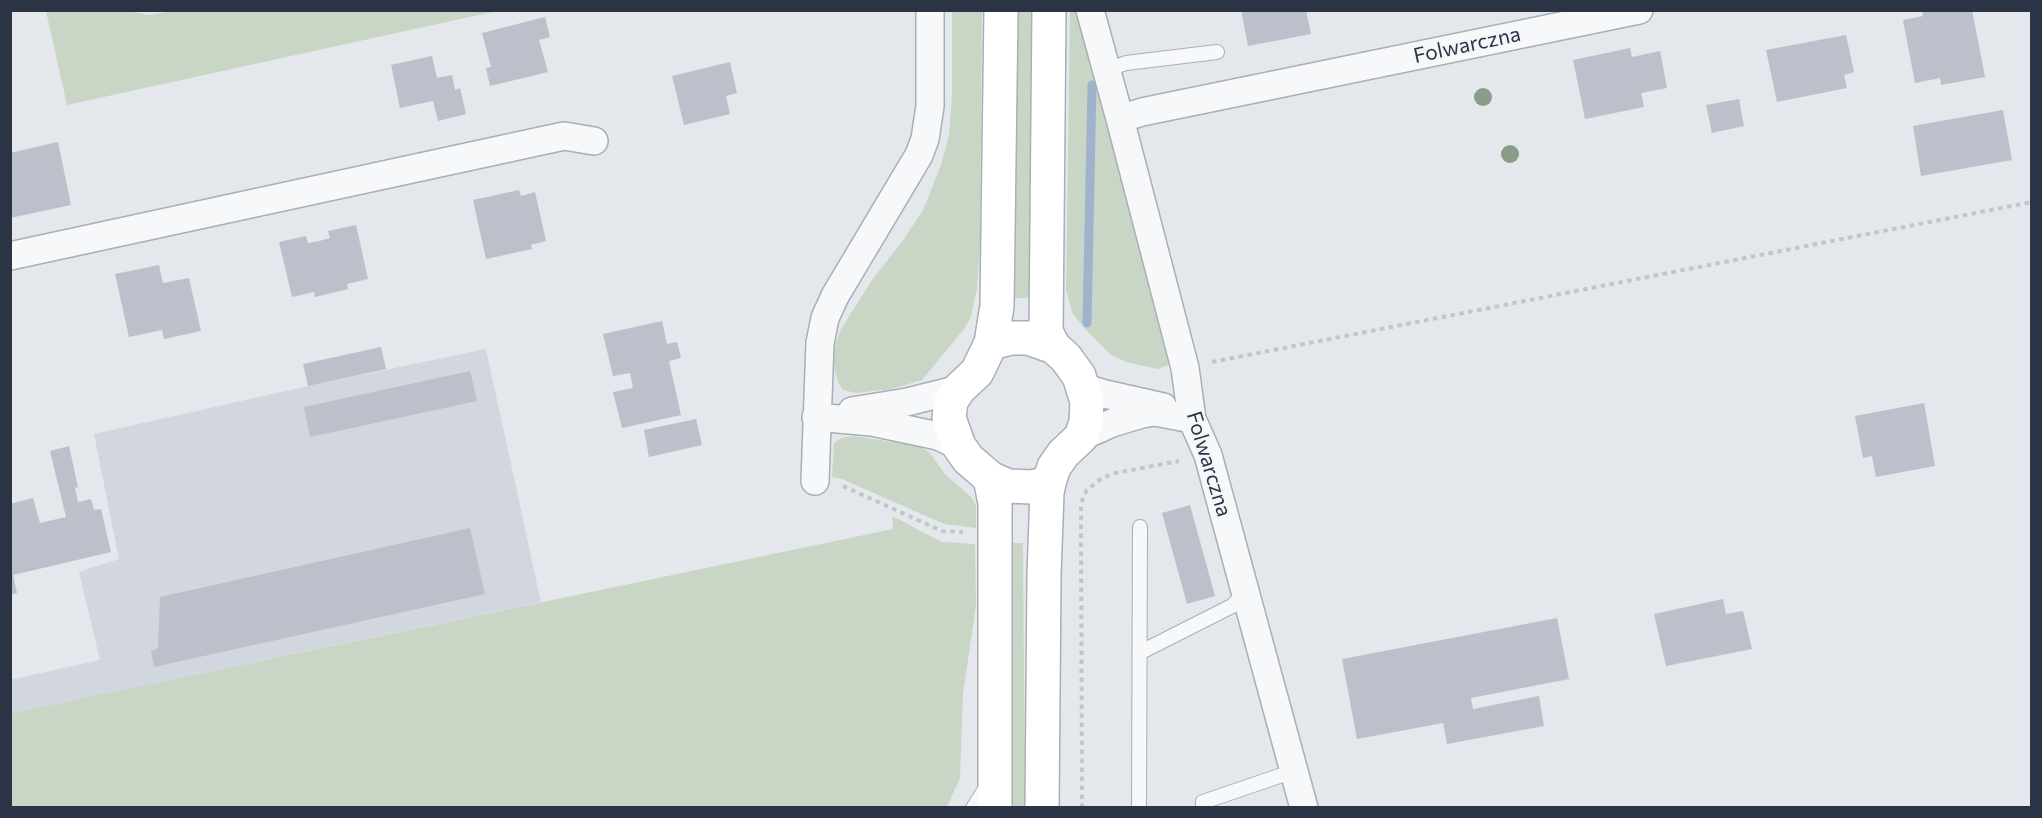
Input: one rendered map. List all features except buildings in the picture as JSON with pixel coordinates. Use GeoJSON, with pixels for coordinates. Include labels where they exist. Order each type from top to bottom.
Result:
{"type":"FeatureCollection","features":[{"type":"Feature","properties":{"kind":"main road"},"geometry":{"type":"LineString","coordinates":[[1001,10],[997,306],[991,343],[977,372],[959,388],[951,401],[949,418],[959,446],[968,459],[990,478],[1008,486],[1018,487],[1041,485],[1050,478]]}},
{"type":"Feature","properties":{"kind":"main road"},"geometry":{"type":"LineString","coordinates":[[1042,807],[1047,492],[1054,467],[1063,454],[1081,437],[1087,410],[1083,387],[1073,367],[1054,347],[1046,332],[1049,10]]}},
{"type":"Feature","properties":{"kind":"main road"},"geometry":{"type":"LineString","coordinates":[[991,343],[1011,338],[1028,338],[1054,347]]}},
{"type":"Feature","properties":{"kind":"main road"},"geometry":{"type":"LineString","coordinates":[[990,478],[995,503],[995,807]]}},
{"type":"Feature","properties":{"kind":"street"},"geometry":{"type":"LineString","coordinates":[[815,481],[820,343],[825,318],[835,296],[919,155],[925,139],[930,106],[930,10]]}},
{"type":"Feature","properties":{"kind":"street","name":"Folwarczna"},"geometry":{"type":"LineString","coordinates":[[1090,10],[1185,368],[1192,419],[1208,455],[1304,807]]}},
{"type":"Feature","properties":{"kind":"street","name":"Folwarczna"},"geometry":{"type":"LineString","coordinates":[[1120,119],[1154,110],[1639,10]]}},
{"type":"Feature","properties":{"kind":"street"},"geometry":{"type":"LineString","coordinates":[[10,256],[564,136],[594,141]]}},
{"type":"Feature","properties":{"kind":"street"},"geometry":{"type":"LineString","coordinates":[[1083,387],[1171,409],[1192,419]]}},
{"type":"Feature","properties":{"kind":"street"},"geometry":{"type":"LineString","coordinates":[[816,417],[907,402],[959,388]]}},
{"type":"Feature","properties":{"kind":"street"},"geometry":{"type":"LineString","coordinates":[[1081,437],[1112,423],[1142,414],[1155,412],[1192,419]]}},
{"type":"Feature","properties":{"kind":"street"},"geometry":{"type":"LineString","coordinates":[[816,417],[882,424],[938,436],[959,446]]}},
{"type":"Feature","properties":{"kind":"lane"},"geometry":{"type":"LineString","coordinates":[[1106,70],[1126,63],[1217,52]]}},
{"type":"Feature","properties":{"kind":"lane"},"geometry":{"type":"LineString","coordinates":[[1139,807],[1140,527]]}},
{"type":"Feature","properties":{"kind":"lane"},"geometry":{"type":"LineString","coordinates":[[1141,652],[1232,606],[1246,592]]}},
{"type":"Feature","properties":{"kind":"lane"},"geometry":{"type":"LineString","coordinates":[[1203,807],[1203,802],[1294,771]]}},
{"type":"Feature","properties":{"kind":"lane"},"geometry":{"type":"LineString","coordinates":[[973,807],[994,774]]}},
{"type":"Feature","properties":{"kind":"path"},"geometry":{"type":"LineString","coordinates":[[1185,368],[2031,202]]}},
{"type":"Feature","properties":{"kind":"path"},"geometry":{"type":"LineString","coordinates":[[1082,807],[1081,508],[1083,497],[1102,478],[1115,473],[1208,455]]}},
{"type":"Feature","properties":{"kind":"path"},"geometry":{"type":"LineString","coordinates":[[815,481],[844,486],[942,531],[994,533]]}},
{"type":"Feature","properties":{"kind":"path"},"geometry":{"type":"LineString","coordinates":[[1044,575],[1082,575]]}},
{"type":"Feature","properties":{"kind":"shaded area"},"geometry":{"type":"Polygon","coordinates":[[[486,349],[541,602],[11,713],[10,680],[100,660],[79,572],[119,559],[94,434],[486,349]]]}},
{"type":"Feature","properties":{"kind":"green space"},"geometry":{"type":"Polygon","coordinates":[[[179,10],[497,11],[67,105],[46,11],[126,11],[149,15],[179,10]]]}},
{"type":"Feature","properties":{"kind":"green space"},"geometry":{"type":"Polygon","coordinates":[[[952,11],[982,11],[980,245],[977,288],[971,317],[964,329],[922,380],[891,389],[856,393],[843,390],[837,380],[833,362],[841,329],[872,280],[923,210],[941,165],[949,135],[952,95],[952,11]]]}},
{"type":"Feature","properties":{"kind":"green space"},"geometry":{"type":"Polygon","coordinates":[[[1018,11],[1031,11],[1030,298],[1015,298],[1018,11]]]}},
{"type":"Feature","properties":{"kind":"green space"},"geometry":{"type":"Polygon","coordinates":[[[1070,11],[1081,11],[1170,364],[1158,369],[1126,362],[1110,354],[1073,314],[1066,290],[1070,11]]]}},
{"type":"Feature","properties":{"kind":"green space"},"geometry":{"type":"Polygon","coordinates":[[[853,436],[918,446],[929,452],[945,474],[972,498],[976,506],[976,528],[944,524],[842,479],[832,477],[834,443],[841,438],[853,436]]]}},
{"type":"Feature","properties":{"kind":"green space"},"geometry":{"type":"Polygon","coordinates":[[[892,516],[942,542],[975,544],[976,605],[963,694],[960,778],[947,807],[11,807],[11,713],[893,529],[892,516]]]}},
{"type":"Feature","properties":{"kind":"green space"},"geometry":{"type":"Polygon","coordinates":[[[1012,543],[1023,543],[1025,807],[1013,807],[1012,543]]]}},
{"type":"Feature","properties":{"kind":"waterway"},"geometry":{"type":"LineString","coordinates":[[1087,323],[1092,85]]}}]}
